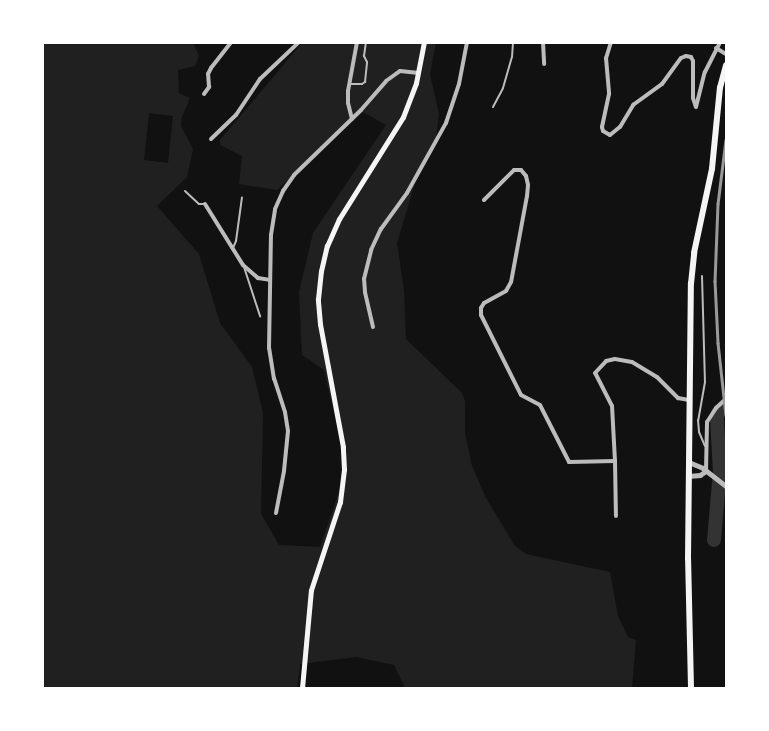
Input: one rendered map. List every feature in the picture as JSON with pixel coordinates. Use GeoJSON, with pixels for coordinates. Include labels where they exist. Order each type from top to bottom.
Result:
{"type":"FeatureCollection","features":[{"type":"Feature","properties":{"kind":"main road"},"geometry":{"type":"LineString","coordinates":[[302,688],[311,590],[340,502],[344,469],[342,441],[320,324],[318,299],[321,272],[327,246],[338,220],[397,129],[409,104],[419,73],[424,42]]}},
{"type":"Feature","properties":{"kind":"main road"},"geometry":{"type":"LineString","coordinates":[[691,688],[688,476],[692,276],[712,169],[720,88],[726,66]]}},
{"type":"Feature","properties":{"kind":"street"},"geometry":{"type":"LineString","coordinates":[[204,94],[209,86],[208,74],[211,68],[231,42]]}},
{"type":"Feature","properties":{"kind":"street"},"geometry":{"type":"LineString","coordinates":[[211,139],[236,115],[260,79],[298,42]]}},
{"type":"Feature","properties":{"kind":"street"},"geometry":{"type":"LineString","coordinates":[[352,119],[348,103],[357,42]]}},
{"type":"Feature","properties":{"kind":"street"},"geometry":{"type":"LineString","coordinates":[[373,327],[364,292],[364,279],[371,250],[386,221],[407,193],[446,123],[459,84],[467,42]]}},
{"type":"Feature","properties":{"kind":"street"},"geometry":{"type":"LineString","coordinates":[[543,42],[544,64]]}},
{"type":"Feature","properties":{"kind":"street"},"geometry":{"type":"LineString","coordinates":[[611,42],[606,58],[610,94],[602,127],[603,131],[610,134],[620,127],[633,106],[662,84],[680,58],[686,56],[691,57],[694,65],[693,98],[696,107],[705,72],[720,42]]}},
{"type":"Feature","properties":{"kind":"street"},"geometry":{"type":"LineString","coordinates":[[716,48],[726,54]]}},
{"type":"Feature","properties":{"kind":"street"},"geometry":{"type":"LineString","coordinates":[[276,513],[284,471],[288,430],[285,412],[274,379],[269,348],[272,224],[275,209],[283,191],[294,175],[352,119],[392,75],[406,71],[419,73]]}},
{"type":"Feature","properties":{"kind":"street"},"geometry":{"type":"LineString","coordinates":[[484,200],[514,170],[521,170],[526,176],[528,185],[527,196],[511,282],[506,291],[484,303],[481,308],[481,315],[521,394],[540,405],[569,462],[615,461]]}},
{"type":"Feature","properties":{"kind":"street"},"geometry":{"type":"LineString","coordinates":[[206,204],[243,265],[258,278],[270,280]]}},
{"type":"Feature","properties":{"kind":"street"},"geometry":{"type":"LineString","coordinates":[[616,516],[612,406],[595,373],[606,360],[615,359],[632,362],[657,378],[678,398],[689,400]]}},
{"type":"Feature","properties":{"kind":"street"},"geometry":{"type":"LineString","coordinates":[[706,472],[707,422],[716,408],[726,399]]}},
{"type":"Feature","properties":{"kind":"street"},"geometry":{"type":"LineString","coordinates":[[689,462],[703,468],[725,484]]}},
{"type":"Feature","properties":{"kind":"street"},"geometry":{"type":"LineString","coordinates":[[688,476],[700,475],[706,472]]}},
{"type":"Feature","properties":{"kind":"lane"},"geometry":{"type":"LineString","coordinates":[[350,84],[362,84],[365,82],[368,62],[364,56],[366,42]]}},
{"type":"Feature","properties":{"kind":"lane"},"geometry":{"type":"LineString","coordinates":[[493,107],[503,88],[512,56],[513,42]]}},
{"type":"Feature","properties":{"kind":"lane"},"geometry":{"type":"LineString","coordinates":[[185,191],[199,204],[206,204]]}},
{"type":"Feature","properties":{"kind":"lane"},"geometry":{"type":"LineString","coordinates":[[233,248],[236,241],[242,197]]}},
{"type":"Feature","properties":{"kind":"lane"},"geometry":{"type":"LineString","coordinates":[[243,265],[260,316]]}},
{"type":"Feature","properties":{"kind":"lane"},"geometry":{"type":"LineString","coordinates":[[702,276],[705,382],[698,420],[699,432],[707,451]]}},
{"type":"Feature","properties":{"kind":"shaded area"},"geometry":{"type":"Polygon","coordinates":[[[42,43],[193,43],[199,56],[195,66],[178,70],[179,93],[190,98],[182,117],[181,126],[193,149],[187,177],[157,206],[199,254],[220,323],[252,367],[263,413],[261,514],[279,545],[320,547],[347,468],[324,370],[302,355],[299,292],[313,233],[386,125],[363,112],[277,190],[239,184],[242,156],[220,145],[220,140],[302,43],[436,43],[430,74],[439,114],[435,147],[415,183],[397,243],[404,290],[406,339],[462,393],[465,401],[465,433],[472,466],[486,498],[515,546],[526,554],[610,572],[618,616],[628,637],[636,640],[632,688],[405,688],[394,665],[356,657],[300,664],[297,688],[43,688],[42,43]],[[149,113],[144,160],[168,163],[173,116],[149,113]]]}},
{"type":"Feature","properties":{"kind":"waterway"},"geometry":{"type":"LineString","coordinates":[[714,540],[720,472],[717,419],[718,413],[726,405]]}},
{"type":"Feature","properties":{"kind":"railway"},"geometry":{"type":"LineString","coordinates":[[726,140],[718,204],[715,281],[718,343],[726,415]]}}]}
